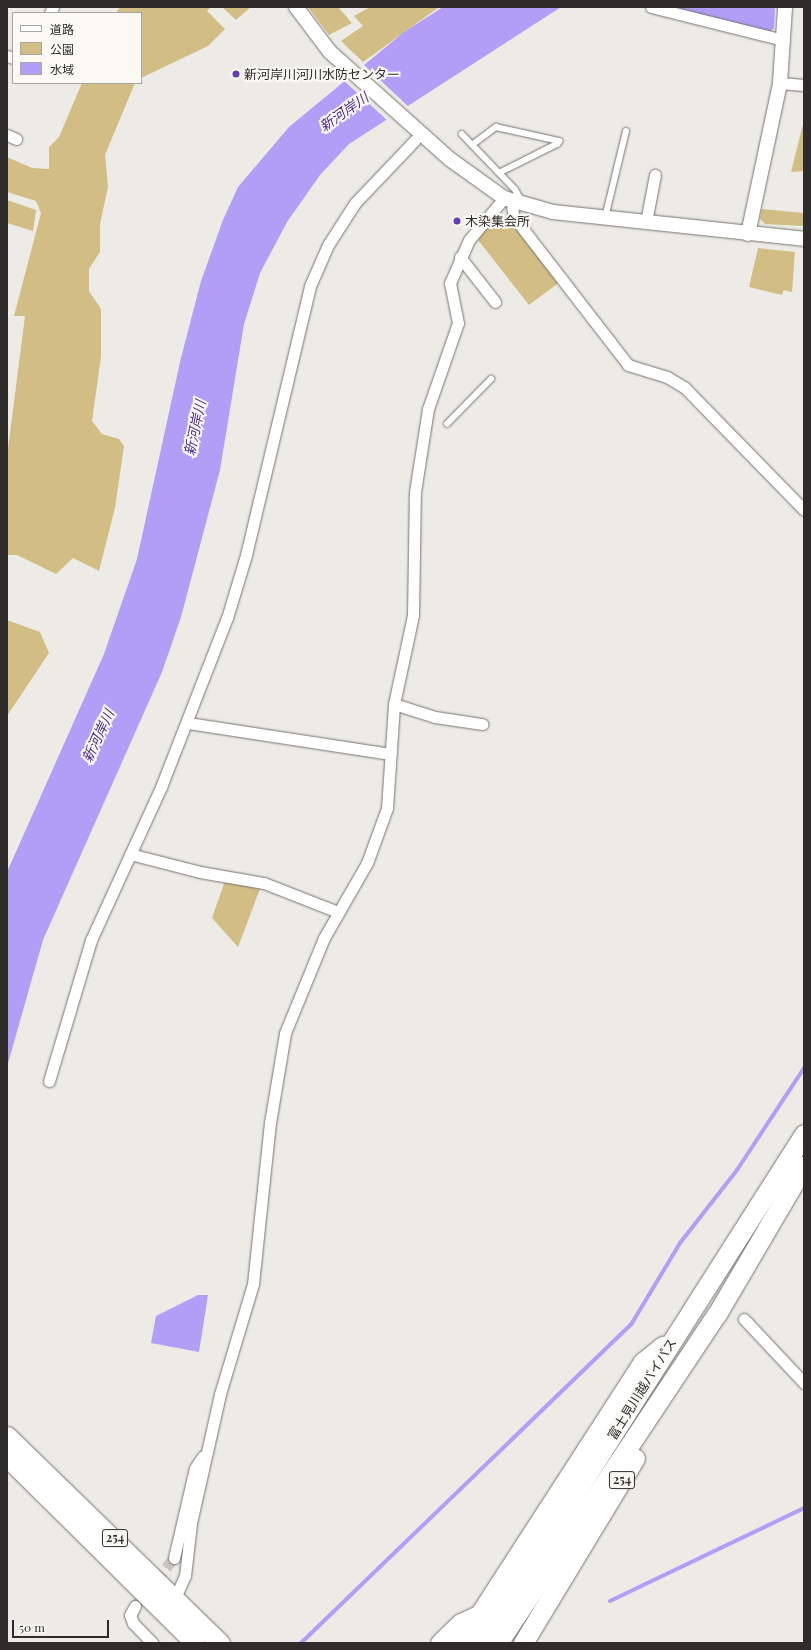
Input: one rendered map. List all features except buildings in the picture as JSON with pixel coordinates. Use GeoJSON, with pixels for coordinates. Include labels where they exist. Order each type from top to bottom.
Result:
{"type":"FeatureCollection","features":[{"type":"Feature","properties":{"kind":"highway","name":"富士見川越バイパス"},"geometry":{"type":"LineString","coordinates":[[480,1643],[496,1618],[643,1362],[674,1337],[804,1134]]}},
{"type":"Feature","properties":{"kind":"highway","name":"富士見川越バイパス"},"geometry":{"type":"LineString","coordinates":[[498,1643],[496,1618],[716,1314],[804,1166]]}},
{"type":"Feature","properties":{"kind":"highway","name":"254"},"geometry":{"type":"LineString","coordinates":[[523,1643],[581,1552],[716,1314]]}},
{"type":"Feature","properties":{"kind":"highway","name":"254"},"geometry":{"type":"LineString","coordinates":[[7,1436],[220,1643]]}},
{"type":"Feature","properties":{"kind":"highway","name":"254"},"geometry":{"type":"LineString","coordinates":[[7,1457],[194,1643]]}},
{"type":"Feature","properties":{"kind":"highway","name":"254"},"geometry":{"type":"LineString","coordinates":[[461,1643],[496,1618]]}},
{"type":"Feature","properties":{"kind":"highway"},"geometry":{"type":"LineString","coordinates":[[440,1643],[461,1623],[496,1618]]}},
{"type":"Feature","properties":{"kind":"street"},"geometry":{"type":"LineString","coordinates":[[296,7],[330,52],[415,135],[476,181],[513,201],[604,218],[804,239]]}},
{"type":"Feature","properties":{"kind":"street"},"geometry":{"type":"LineString","coordinates":[[651,7],[783,40]]}},
{"type":"Feature","properties":{"kind":"street"},"geometry":{"type":"LineString","coordinates":[[748,234],[780,83],[785,7]]}},
{"type":"Feature","properties":{"kind":"street"},"geometry":{"type":"LineString","coordinates":[[780,83],[804,85]]}},
{"type":"Feature","properties":{"kind":"street"},"geometry":{"type":"LineString","coordinates":[[49,1080],[74,985],[188,723],[237,588],[310,286],[328,245],[355,203],[415,135]]}},
{"type":"Feature","properties":{"kind":"street"},"geometry":{"type":"LineString","coordinates":[[646,222],[655,175]]}},
{"type":"Feature","properties":{"kind":"street"},"geometry":{"type":"LineString","coordinates":[[175,1598],[185,1576],[191,1523],[206,1450],[253,1284],[282,1046],[308,976],[338,912],[366,864],[385,819],[394,704],[413,615],[415,492],[428,409],[458,323],[450,289],[460,257],[475,232],[513,201]]}},
{"type":"Feature","properties":{"kind":"street"},"geometry":{"type":"LineString","coordinates":[[513,201],[513,216],[628,365],[667,377],[685,388],[804,510]]}},
{"type":"Feature","properties":{"kind":"street"},"geometry":{"type":"LineString","coordinates":[[460,257],[495,302]]}},
{"type":"Feature","properties":{"kind":"street"},"geometry":{"type":"LineString","coordinates":[[394,704],[435,717],[482,724]]}},
{"type":"Feature","properties":{"kind":"street"},"geometry":{"type":"LineString","coordinates":[[188,723],[391,754]]}},
{"type":"Feature","properties":{"kind":"street"},"geometry":{"type":"LineString","coordinates":[[130,854],[200,872],[264,883],[338,912]]}},
{"type":"Feature","properties":{"kind":"street"},"geometry":{"type":"LineString","coordinates":[[744,1319],[804,1383]]}},
{"type":"Feature","properties":{"kind":"street"},"geometry":{"type":"LineString","coordinates":[[174,1558],[195,1468],[206,1450]]}},
{"type":"Feature","properties":{"kind":"street"},"geometry":{"type":"LineString","coordinates":[[135,1606],[131,1619],[152,1643]]}},
{"type":"Feature","properties":{"kind":"lane"},"geometry":{"type":"LineString","coordinates":[[472,145],[496,127],[559,141],[558,144],[500,174]]}},
{"type":"Feature","properties":{"kind":"lane"},"geometry":{"type":"LineString","coordinates":[[604,218],[626,130]]}},
{"type":"Feature","properties":{"kind":"lane"},"geometry":{"type":"LineString","coordinates":[[462,134],[515,188],[513,201]]}},
{"type":"Feature","properties":{"kind":"lane"},"geometry":{"type":"LineString","coordinates":[[447,424],[491,379]]}},
{"type":"Feature","properties":{"kind":"green space"},"geometry":{"type":"Polygon","coordinates":[[[120,7],[211,7],[207,11],[225,29],[208,46],[142,78],[142,12],[117,12],[120,7]]]}},
{"type":"Feature","properties":{"kind":"green space"},"geometry":{"type":"Polygon","coordinates":[[[222,7],[251,7],[236,20],[222,7]]]}},
{"type":"Feature","properties":{"kind":"green space"},"geometry":{"type":"Polygon","coordinates":[[[308,7],[338,7],[352,23],[329,35],[308,7]]]}},
{"type":"Feature","properties":{"kind":"green space"},"geometry":{"type":"Polygon","coordinates":[[[370,7],[439,7],[363,62],[341,41],[363,26],[354,16],[370,7]]]}},
{"type":"Feature","properties":{"kind":"green space"},"geometry":{"type":"Polygon","coordinates":[[[82,84],[135,84],[105,155],[108,187],[100,224],[100,252],[89,269],[89,291],[101,309],[101,357],[92,421],[102,434],[119,439],[124,446],[115,508],[99,571],[73,558],[56,574],[17,555],[7,555],[7,456],[25,316],[14,316],[41,213],[36,201],[7,192],[7,157],[32,168],[49,169],[49,147],[59,137],[82,84]]]}},
{"type":"Feature","properties":{"kind":"green space"},"geometry":{"type":"Polygon","coordinates":[[[804,120],[804,171],[791,172],[804,120]]]}},
{"type":"Feature","properties":{"kind":"green space"},"geometry":{"type":"Polygon","coordinates":[[[7,200],[36,210],[33,231],[7,223],[7,200]]]}},
{"type":"Feature","properties":{"kind":"green space"},"geometry":{"type":"Polygon","coordinates":[[[762,209],[804,213],[804,226],[765,224],[760,219],[762,209]]]}},
{"type":"Feature","properties":{"kind":"green space"},"geometry":{"type":"Polygon","coordinates":[[[506,216],[560,282],[529,305],[478,240],[488,225],[506,216]]]}},
{"type":"Feature","properties":{"kind":"green space"},"geometry":{"type":"Polygon","coordinates":[[[758,248],[795,252],[792,292],[784,290],[782,295],[749,287],[758,248]]]}},
{"type":"Feature","properties":{"kind":"green space"},"geometry":{"type":"Polygon","coordinates":[[[7,620],[40,632],[49,653],[7,716],[7,620]]]}},
{"type":"Feature","properties":{"kind":"green space"},"geometry":{"type":"Polygon","coordinates":[[[225,881],[260,889],[238,947],[212,918],[225,881]]]}},
{"type":"Feature","properties":{"kind":"water","name":"新河岸川"},"geometry":{"type":"Polygon","coordinates":[[[443,7],[561,7],[349,144],[320,175],[287,222],[260,273],[244,324],[220,470],[181,617],[162,672],[43,940],[7,1067],[7,872],[104,654],[137,559],[180,362],[201,281],[223,220],[238,187],[289,127],[404,32],[443,7]]]}},
{"type":"Feature","properties":{"kind":"water"},"geometry":{"type":"Polygon","coordinates":[[[663,7],[775,7],[774,28],[769,33],[663,7]]]}},
{"type":"Feature","properties":{"kind":"water"},"geometry":{"type":"Polygon","coordinates":[[[198,1295],[208,1295],[199,1352],[151,1343],[156,1316],[198,1295]]]}},
{"type":"Feature","properties":{"kind":"pier"},"geometry":{"type":"Polygon","coordinates":[[[362,63],[411,109],[388,121],[342,79],[362,63]]]}},
{"type":"Feature","properties":{"kind":"waterway"},"geometry":{"type":"LineString","coordinates":[[301,1643],[632,1323],[680,1243],[737,1170],[804,1068]]}},
{"type":"Feature","properties":{"kind":"waterway"},"geometry":{"type":"LineString","coordinates":[[610,1601],[804,1508]]}},
{"type":"Feature","properties":{"kind":"tunnel"},"geometry":{"type":"LineString","coordinates":[[135,1606],[174,1558]]}},
{"type":"Feature","properties":{"kind":"place","name":"新河岸川河川水防センター"},"geometry":{"type":"Point","coordinates":[236,74]}},
{"type":"Feature","properties":{"kind":"place","name":"木染集会所"},"geometry":{"type":"Point","coordinates":[457,221]}}]}
